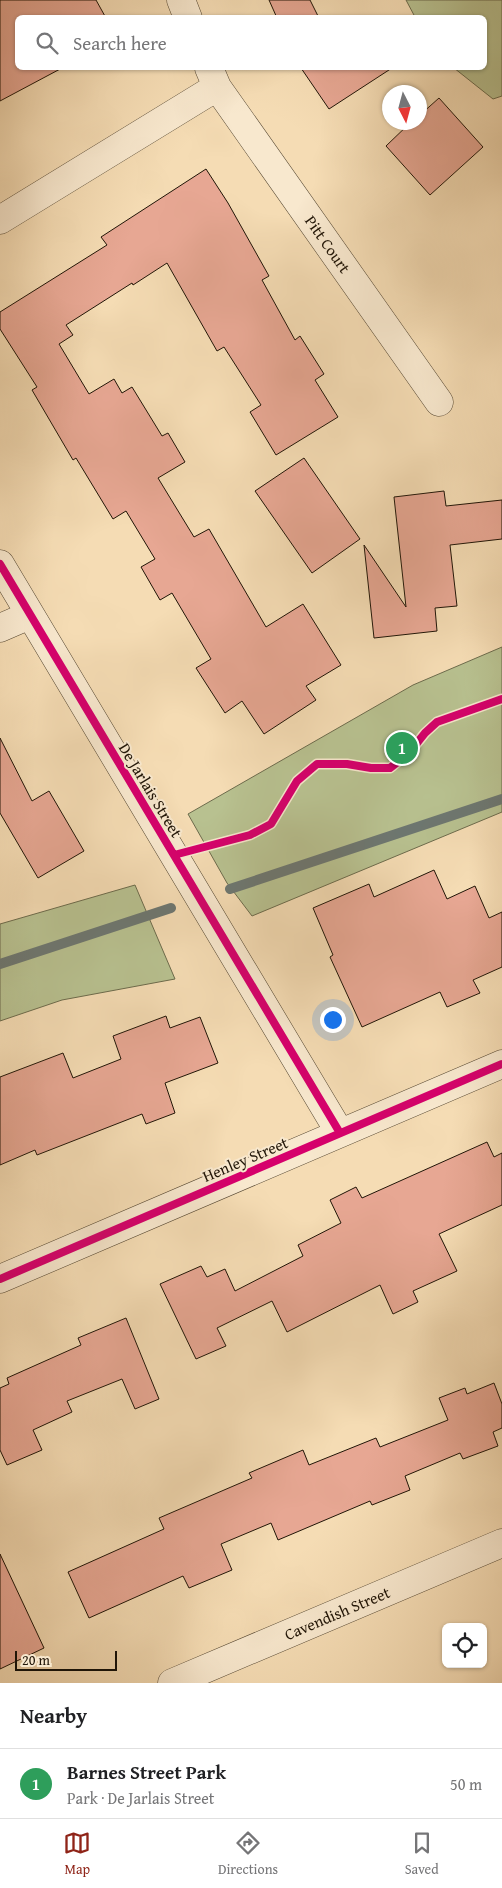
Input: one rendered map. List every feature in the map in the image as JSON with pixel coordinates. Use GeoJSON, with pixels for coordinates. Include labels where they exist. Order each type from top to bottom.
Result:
{"type":"FeatureCollection","features":[{"type":"Feature","properties":{"kind":"street"},"geometry":{"type":"LineString","coordinates":[[181,0],[187,15]]}},
{"type":"Feature","properties":{"kind":"street","name":"Pitt Court"},"geometry":{"type":"LineString","coordinates":[[0,220],[213,77],[439,402]]}},
{"type":"Feature","properties":{"kind":"street","name":"De Jarlais Street"},"geometry":{"type":"LineString","coordinates":[[0,564],[340,1133]]}},
{"type":"Feature","properties":{"kind":"street"},"geometry":{"type":"LineString","coordinates":[[0,628],[30,615]]}},
{"type":"Feature","properties":{"kind":"street","name":"Henley Street"},"geometry":{"type":"LineString","coordinates":[[0,1279],[502,1064]]}},
{"type":"Feature","properties":{"kind":"street","name":"Cavendish Street"},"geometry":{"type":"LineString","coordinates":[[172,1683],[502,1543]]}},
{"type":"Feature","properties":{"kind":"green space"},"geometry":{"type":"Polygon","coordinates":[[[406,0],[502,0],[502,96],[493,99],[457,70],[487,70],[487,15],[414,15],[406,0]]]}},
{"type":"Feature","properties":{"kind":"green space"},"geometry":{"type":"Polygon","coordinates":[[[502,647],[502,812],[252,916],[227,883],[188,814],[413,685],[502,647]]]}},
{"type":"Feature","properties":{"kind":"green space"},"geometry":{"type":"Polygon","coordinates":[[[135,885],[175,979],[62,1000],[0,1021],[0,924],[135,885]]]}},
{"type":"Feature","properties":{"kind":"building"},"geometry":{"type":"Polygon","coordinates":[[[0,0],[96,0],[104,15],[15,15],[15,70],[58,70],[0,101],[0,0]]]}},
{"type":"Feature","properties":{"kind":"building"},"geometry":{"type":"Polygon","coordinates":[[[269,0],[310,0],[318,15],[276,15],[269,0]]]}},
{"type":"Feature","properties":{"kind":"building"},"geometry":{"type":"Polygon","coordinates":[[[302,70],[389,70],[329,109],[302,70]]]}},
{"type":"Feature","properties":{"kind":"building"},"geometry":{"type":"Polygon","coordinates":[[[439,98],[483,147],[430,195],[386,146],[403,130],[427,130],[427,109],[439,98]]]}},
{"type":"Feature","properties":{"kind":"building"},"geometry":{"type":"Polygon","coordinates":[[[206,169],[228,203],[269,276],[262,280],[295,340],[300,336],[324,374],[315,380],[338,417],[276,455],[250,412],[261,405],[224,347],[217,351],[167,263],[66,325],[73,335],[59,344],[89,394],[114,379],[122,393],[132,387],[162,436],[168,433],[185,462],[158,478],[194,537],[209,529],[266,627],[303,604],[341,665],[306,686],[316,700],[264,734],[242,701],[225,713],[196,668],[211,659],[172,593],[160,600],[141,567],[155,559],[126,511],[113,519],[76,458],[73,460],[32,390],[37,387],[0,329],[0,312],[107,245],[101,237],[206,169]]]}},
{"type":"Feature","properties":{"kind":"building"},"geometry":{"type":"Polygon","coordinates":[[[304,458],[360,539],[312,573],[255,491],[304,458]]]}},
{"type":"Feature","properties":{"kind":"building"},"geometry":{"type":"Polygon","coordinates":[[[444,491],[446,506],[502,500],[502,539],[450,545],[457,606],[435,608],[437,631],[374,638],[364,545],[406,607],[394,497],[444,491]]]}},
{"type":"Feature","properties":{"kind":"building"},"geometry":{"type":"Polygon","coordinates":[[[0,738],[32,801],[49,791],[84,851],[38,878],[0,813],[0,738]]]}},
{"type":"Feature","properties":{"kind":"building"},"geometry":{"type":"Polygon","coordinates":[[[434,870],[447,899],[475,886],[489,918],[502,912],[502,967],[473,980],[480,993],[447,1007],[440,992],[362,1027],[330,957],[333,955],[313,908],[369,884],[374,897],[434,870]]]}},
{"type":"Feature","properties":{"kind":"building"},"geometry":{"type":"Polygon","coordinates":[[[166,1016],[170,1028],[200,1017],[218,1063],[165,1083],[175,1113],[146,1124],[142,1114],[37,1155],[35,1150],[0,1165],[0,1077],[63,1053],[73,1078],[121,1059],[113,1036],[166,1016]]]}},
{"type":"Feature","properties":{"kind":"building"},"geometry":{"type":"Polygon","coordinates":[[[487,1142],[494,1157],[502,1153],[502,1205],[439,1234],[457,1271],[413,1291],[418,1302],[393,1314],[380,1285],[287,1332],[272,1301],[217,1328],[226,1346],[196,1359],[160,1284],[201,1266],[207,1277],[225,1269],[235,1291],[303,1256],[298,1245],[341,1223],[330,1200],[356,1187],[362,1198],[487,1142]]]}},
{"type":"Feature","properties":{"kind":"building"},"geometry":{"type":"Polygon","coordinates":[[[126,1318],[159,1399],[135,1409],[122,1379],[67,1401],[72,1412],[33,1430],[42,1450],[7,1465],[0,1450],[0,1388],[9,1384],[7,1378],[81,1345],[78,1338],[126,1318]]]}},
{"type":"Feature","properties":{"kind":"building"},"geometry":{"type":"Polygon","coordinates":[[[494,1383],[502,1404],[502,1428],[493,1432],[498,1446],[463,1459],[460,1453],[405,1476],[410,1490],[372,1505],[370,1501],[278,1540],[271,1523],[221,1544],[232,1570],[189,1588],[183,1576],[89,1618],[68,1572],[164,1529],[159,1518],[252,1478],[249,1473],[303,1450],[309,1465],[376,1438],[380,1447],[448,1420],[439,1398],[465,1388],[467,1394],[494,1383]]]}},
{"type":"Feature","properties":{"kind":"building"},"geometry":{"type":"Polygon","coordinates":[[[0,1554],[44,1648],[0,1669],[0,1554]]]}},
{"type":"Feature","properties":{"kind":"waterway"},"geometry":{"type":"LineString","coordinates":[[230,889],[502,799]]}},
{"type":"Feature","properties":{"kind":"waterway"},"geometry":{"type":"LineString","coordinates":[[0,964],[171,908]]}},
{"type":"Feature","properties":{"kind":"cycle path"},"geometry":{"type":"LineString","coordinates":[[0,564],[340,1133]]}},
{"type":"Feature","properties":{"kind":"cycle path"},"geometry":{"type":"LineString","coordinates":[[174,855],[250,835],[271,824],[297,781],[317,764],[347,764],[371,768],[390,768],[409,753],[425,733],[437,722],[502,699]]}},
{"type":"Feature","properties":{"kind":"cycle path"},"geometry":{"type":"LineString","coordinates":[[0,1279],[502,1064]]}},
{"type":"Feature","properties":{"kind":"place","name":"Barnes Street Park"},"geometry":{"type":"Point","coordinates":[402,748]}}]}
